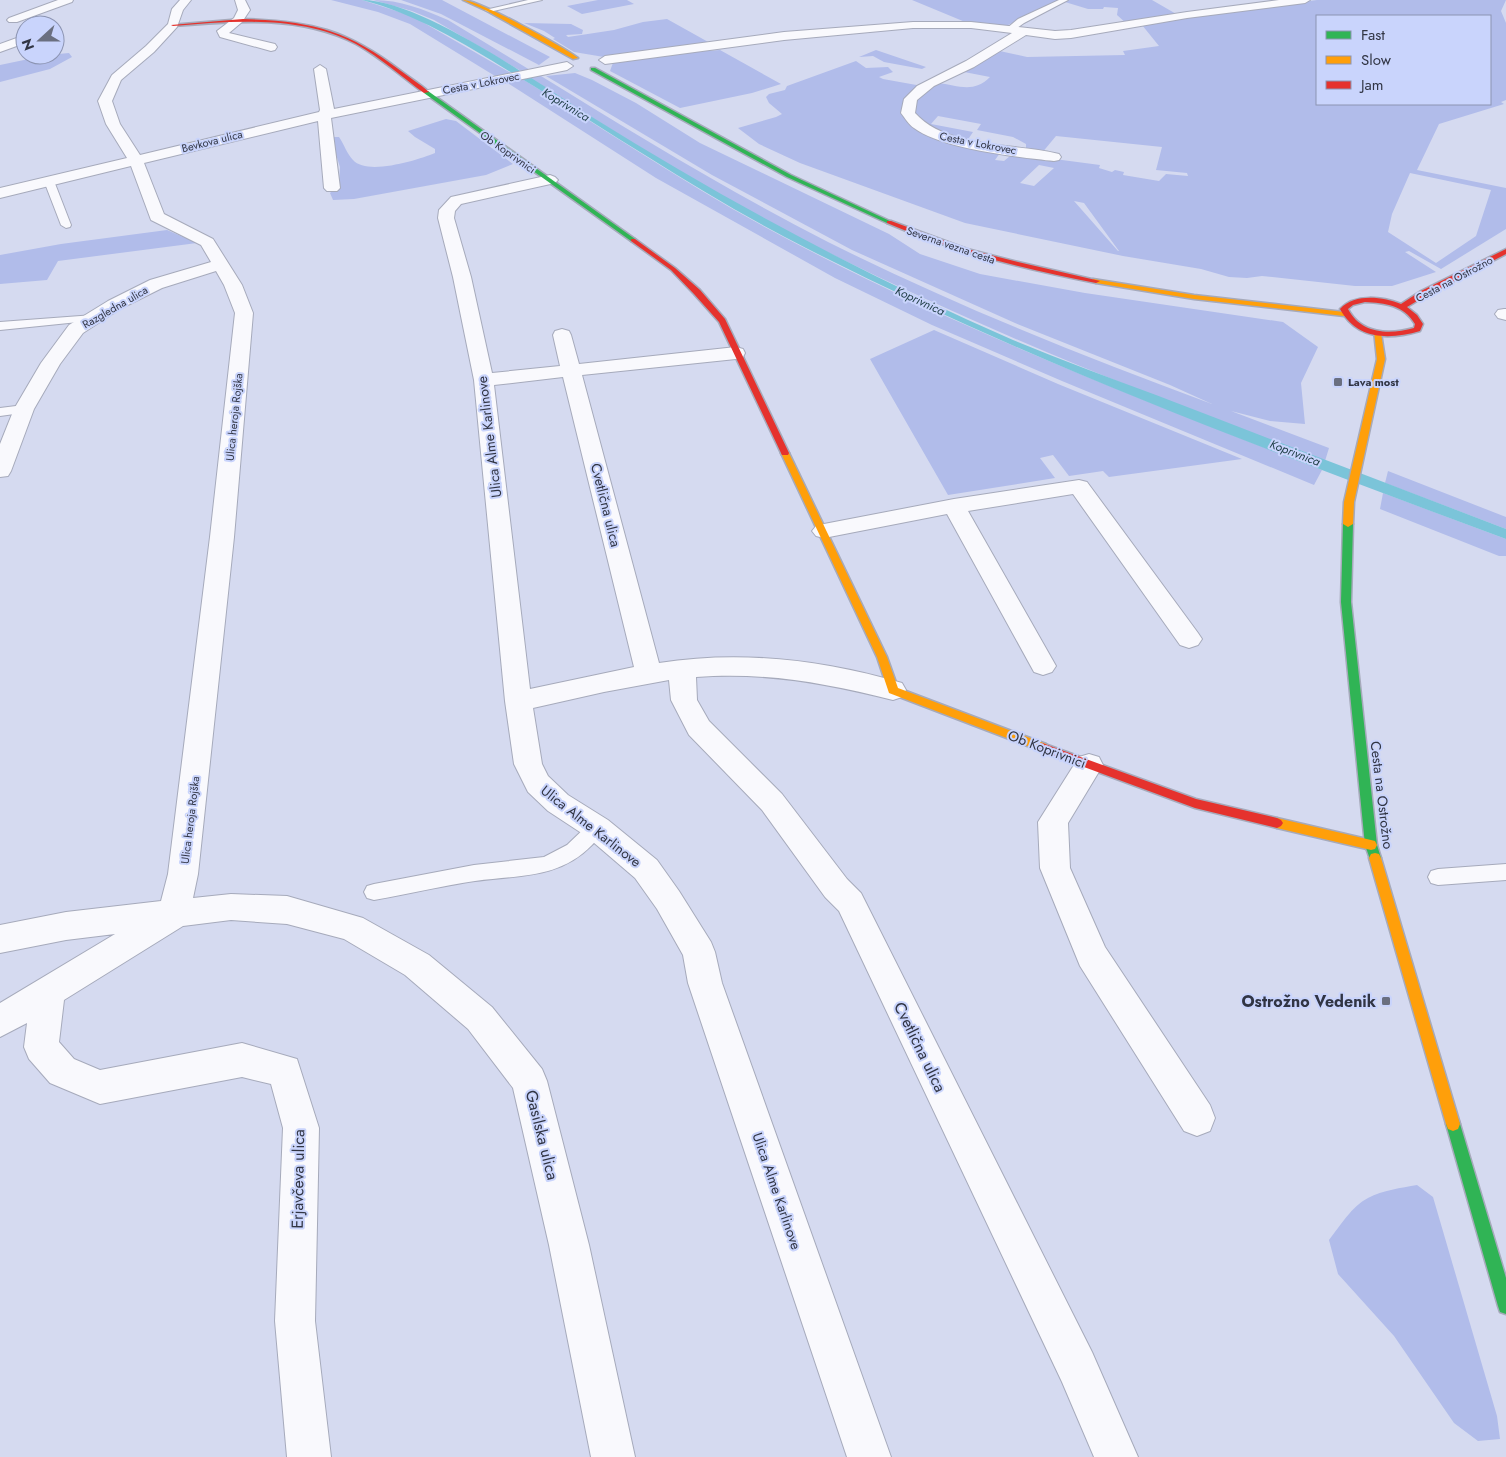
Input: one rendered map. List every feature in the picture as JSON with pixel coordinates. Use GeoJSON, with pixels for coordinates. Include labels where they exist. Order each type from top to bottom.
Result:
{"type":"FeatureCollection","features":[{"type":"Feature","properties":{"kind":"street"},"geometry":{"type":"LineString","coordinates":[[26,15],[68,0]]}},
{"type":"Feature","properties":{"kind":"street","name":"Ulica heroja Rojška"},"geometry":{"type":"LineString","coordinates":[[174,915],[186,854],[222,537],[244,313],[222,264],[207,242],[157,217],[136,160],[113,124],[105,101],[116,78],[150,49],[173,25],[178,9],[186,0]]}},
{"type":"Feature","properties":{"kind":"street"},"geometry":{"type":"LineString","coordinates":[[240,0],[244,10],[238,20],[223,31],[224,36],[271,46]]}},
{"type":"Feature","properties":{"kind":"street"},"geometry":{"type":"LineString","coordinates":[[465,0],[489,10],[571,62],[575,69],[593,69],[602,66],[595,58]]}},
{"type":"Feature","properties":{"kind":"street"},"geometry":{"type":"LineString","coordinates":[[571,62],[784,36],[913,25],[971,25],[1054,35],[1071,34],[1187,15],[1305,0]]}},
{"type":"Feature","properties":{"kind":"street"},"geometry":{"type":"LineString","coordinates":[[1171,8],[1187,15]]}},
{"type":"Feature","properties":{"kind":"street"},"geometry":{"type":"LineString","coordinates":[[1,15],[15,17]]}},
{"type":"Feature","properties":{"kind":"street","name":"Ob Koprivnici"},"geometry":{"type":"LineString","coordinates":[[173,25],[238,20],[294,23],[333,33],[357,43],[674,269],[722,321],[824,531],[882,656],[893,690],[1089,765],[1195,803],[1371,845]]}},
{"type":"Feature","properties":{"kind":"street","name":"Cesta v Lokrovec"},"geometry":{"type":"LineString","coordinates":[[1025,31],[971,64],[925,87],[912,98],[908,105],[908,112],[914,122],[922,129],[936,135],[1006,150],[1054,157]]}},
{"type":"Feature","properties":{"kind":"street"},"geometry":{"type":"LineString","coordinates":[[0,48],[15,43]]}},
{"type":"Feature","properties":{"kind":"street","name":"Cesta v Lokrovec"},"geometry":{"type":"LineString","coordinates":[[426,94],[571,62]]}},
{"type":"Feature","properties":{"kind":"street"},"geometry":{"type":"LineString","coordinates":[[320,68],[327,110],[324,115],[332,188]]}},
{"type":"Feature","properties":{"kind":"street","name":"Severna vezna cesta"},"geometry":{"type":"LineString","coordinates":[[593,69],[792,179],[912,233],[994,260],[1113,286],[1207,300],[1344,314]]}},
{"type":"Feature","properties":{"kind":"street","name":"Bevkova ulica"},"geometry":{"type":"LineString","coordinates":[[0,193],[324,115],[426,94]]}},
{"type":"Feature","properties":{"kind":"street","name":"Ulica Alme Karlinove"},"geometry":{"type":"LineString","coordinates":[[550,180],[456,200],[447,210],[446,218],[462,277],[484,380],[518,701],[528,764],[538,784],[558,803],[597,828],[646,869],[668,900],[699,952],[705,983],[869,1457]]}},
{"type":"Feature","properties":{"kind":"street","name":"Cesta na Ostrožno"},"geometry":{"type":"LineString","coordinates":[[1402,307],[1424,293],[1506,252]]}},
{"type":"Feature","properties":{"kind":"street","name":"Razgledna ulica"},"geometry":{"type":"LineString","coordinates":[[0,471],[24,409],[51,364],[76,329],[156,284],[222,264]]}},
{"type":"Feature","properties":{"kind":"street"},"geometry":{"type":"LineString","coordinates":[[1365,300],[1402,307],[1418,318],[1419,324],[1417,329],[1402,335],[1377,333],[1355,325],[1344,314],[1347,304],[1365,300]]}},
{"type":"Feature","properties":{"kind":"street","name":"Cesta na Ostrožno"},"geometry":{"type":"LineString","coordinates":[[1377,333],[1381,359],[1349,502],[1346,602],[1371,845],[1506,1306]]}},
{"type":"Feature","properties":{"kind":"street","name":"Cvetlična ulica"},"geometry":{"type":"LineString","coordinates":[[562,336],[649,674]]}},
{"type":"Feature","properties":{"kind":"street"},"geometry":{"type":"LineString","coordinates":[[484,380],[736,353]]}},
{"type":"Feature","properties":{"kind":"street"},"geometry":{"type":"LineString","coordinates":[[824,531],[954,506],[1079,487],[1188,639]]}},
{"type":"Feature","properties":{"kind":"street"},"geometry":{"type":"LineString","coordinates":[[954,506],[1043,666]]}},
{"type":"Feature","properties":{"kind":"street"},"geometry":{"type":"LineString","coordinates":[[518,701],[649,674],[750,666],[822,673],[893,690]]}},
{"type":"Feature","properties":{"kind":"street","name":"Cvetlična ulica"},"geometry":{"type":"LineString","coordinates":[[682,670],[684,700],[699,728],[772,802],[836,888],[850,902],[1077,1367],[1116,1457]]}},
{"type":"Feature","properties":{"kind":"street"},"geometry":{"type":"LineString","coordinates":[[1089,765],[1053,822],[1055,868],[1092,956],[1197,1118]]}},
{"type":"Feature","properties":{"kind":"street","name":"Gasilska ulica"},"geometry":{"type":"LineString","coordinates":[[0,939],[66,926],[231,908],[287,910],[352,928],[417,965],[480,1018],[529,1081],[569,1245],[613,1457]]}},
{"type":"Feature","properties":{"kind":"street"},"geometry":{"type":"LineString","coordinates":[[0,1021],[174,915]]}},
{"type":"Feature","properties":{"kind":"street","name":"Erjavčeva ulica"},"geometry":{"type":"LineString","coordinates":[[49,990],[41,1046],[62,1071],[100,1087],[242,1060],[285,1071],[301,1128],[295,1321],[309,1457]]}},
{"type":"Feature","properties":{"kind":"lane"},"geometry":{"type":"LineString","coordinates":[[489,10],[539,0]]}},
{"type":"Feature","properties":{"kind":"lane"},"geometry":{"type":"LineString","coordinates":[[1010,29],[1021,20],[1065,0]]}},
{"type":"Feature","properties":{"kind":"lane"},"geometry":{"type":"LineString","coordinates":[[49,181],[66,225]]}},
{"type":"Feature","properties":{"kind":"lane"},"geometry":{"type":"LineString","coordinates":[[0,326],[94,318]]}},
{"type":"Feature","properties":{"kind":"lane"},"geometry":{"type":"LineString","coordinates":[[0,412],[24,409]]}},
{"type":"Feature","properties":{"kind":"lane"},"geometry":{"type":"LineString","coordinates":[[374,892],[474,873],[545,865],[563,858],[597,828]]}},
{"type":"Feature","properties":{"kind":"lane"},"geometry":{"type":"LineString","coordinates":[[1438,877],[1506,872]]}},
{"type":"Feature","properties":{"kind":"shaded area"},"geometry":{"type":"Polygon","coordinates":[[[331,0],[362,0],[412,16],[511,73],[495,76],[410,24],[378,12],[331,0]]]}},
{"type":"Feature","properties":{"kind":"shaded area"},"geometry":{"type":"Polygon","coordinates":[[[373,0],[402,3],[448,20],[530,70],[521,71],[434,20],[412,11],[373,0]]]}},
{"type":"Feature","properties":{"kind":"shaded area"},"geometry":{"type":"Polygon","coordinates":[[[401,0],[442,0],[550,57],[539,65],[441,14],[401,0]]]}},
{"type":"Feature","properties":{"kind":"shaded area"},"geometry":{"type":"Polygon","coordinates":[[[598,0],[627,0],[634,4],[582,14],[567,6],[598,0]]]}},
{"type":"Feature","properties":{"kind":"shaded area"},"geometry":{"type":"Polygon","coordinates":[[[912,0],[1060,0],[1006,26],[970,24],[912,0]]]}},
{"type":"Feature","properties":{"kind":"shaded area"},"geometry":{"type":"Polygon","coordinates":[[[1069,0],[1152,0],[1178,15],[1127,24],[1117,15],[1118,8],[1088,9],[1065,2],[1069,0]]]}},
{"type":"Feature","properties":{"kind":"shaded area"},"geometry":{"type":"Polygon","coordinates":[[[1317,0],[1506,0],[1501,11],[1506,23],[1506,100],[1501,102],[1504,104],[1439,124],[1417,170],[1506,188],[1506,229],[1441,269],[1409,251],[1405,252],[1436,272],[1392,286],[1355,286],[1262,276],[1247,278],[1229,277],[1201,269],[1123,256],[965,223],[800,163],[759,144],[738,128],[782,114],[769,103],[766,97],[769,94],[785,90],[787,86],[856,61],[866,68],[888,67],[893,72],[879,77],[883,79],[922,86],[910,97],[907,105],[910,118],[917,127],[943,139],[996,150],[1000,153],[995,160],[1004,161],[1010,156],[1024,155],[1100,165],[1099,168],[1112,172],[1115,170],[1124,172],[1123,175],[1159,181],[1166,174],[1188,176],[1187,173],[1156,170],[1162,147],[1056,136],[1041,154],[1026,149],[1026,144],[1013,137],[977,130],[981,124],[938,116],[931,124],[973,132],[967,141],[940,134],[924,126],[915,112],[914,102],[920,94],[937,83],[971,87],[984,82],[990,77],[959,71],[995,50],[1027,57],[1125,55],[1123,51],[1159,46],[1142,25],[1317,0]],[[1039,165],[1020,183],[1034,186],[1054,168],[1039,165]],[[1410,173],[1392,214],[1388,232],[1436,263],[1476,236],[1491,190],[1410,173]],[[1074,201],[1118,251],[1119,251],[1084,203],[1074,201]]]}},
{"type":"Feature","properties":{"kind":"shaded area"},"geometry":{"type":"Polygon","coordinates":[[[667,19],[710,43],[610,58],[574,52],[544,31],[524,23],[571,24],[583,30],[582,34],[566,35],[568,37],[667,19]]]}},
{"type":"Feature","properties":{"kind":"shaded area"},"geometry":{"type":"Polygon","coordinates":[[[703,49],[708,51],[720,50],[781,84],[752,93],[680,108],[610,71],[614,60],[703,49]]]}},
{"type":"Feature","properties":{"kind":"shaded area"},"geometry":{"type":"Polygon","coordinates":[[[876,50],[926,67],[922,69],[884,62],[873,56],[859,57],[876,50]]]}},
{"type":"Feature","properties":{"kind":"shaded area"},"geometry":{"type":"Polygon","coordinates":[[[65,53],[69,53],[72,57],[65,61],[65,53]]]}},
{"type":"Feature","properties":{"kind":"shaded area"},"geometry":{"type":"Polygon","coordinates":[[[15,62],[15,65],[57,65],[50,69],[0,82],[0,65],[15,62]]]}},
{"type":"Feature","properties":{"kind":"shaded area"},"geometry":{"type":"Polygon","coordinates":[[[536,73],[717,182],[828,242],[970,308],[1212,404],[1170,385],[1015,323],[852,250],[712,175],[546,76],[575,73],[592,80],[636,103],[700,143],[889,234],[920,254],[980,274],[1085,293],[1283,322],[1318,347],[1301,383],[1305,424],[1270,421],[1231,411],[1329,448],[1325,461],[1192,411],[1061,358],[931,301],[803,240],[697,182],[526,76],[536,73]]]}},
{"type":"Feature","properties":{"kind":"shaded area"},"geometry":{"type":"Polygon","coordinates":[[[519,77],[723,203],[793,242],[857,274],[988,335],[1054,363],[1322,470],[1314,485],[932,325],[835,278],[656,178],[503,80],[519,77]]]}},
{"type":"Feature","properties":{"kind":"shaded area"},"geometry":{"type":"Polygon","coordinates":[[[446,119],[456,121],[513,164],[486,175],[354,199],[333,200],[330,193],[339,185],[340,167],[334,148],[334,137],[339,137],[351,158],[360,165],[381,167],[435,153],[435,149],[408,131],[446,119]]]}},
{"type":"Feature","properties":{"kind":"shaded area"},"geometry":{"type":"Polygon","coordinates":[[[167,230],[197,243],[58,261],[47,280],[0,284],[0,255],[61,244],[167,230]]]}},
{"type":"Feature","properties":{"kind":"shaded area"},"geometry":{"type":"Polygon","coordinates":[[[934,330],[1058,384],[1242,459],[1109,477],[1103,471],[1069,476],[1053,455],[1040,458],[1055,478],[948,495],[870,359],[934,330]]]}},
{"type":"Feature","properties":{"kind":"shaded area"},"geometry":{"type":"Polygon","coordinates":[[[1388,471],[1506,517],[1506,529],[1385,483],[1388,471]]]}},
{"type":"Feature","properties":{"kind":"shaded area"},"geometry":{"type":"Polygon","coordinates":[[[1383,493],[1506,539],[1506,556],[1499,556],[1380,509],[1383,493]]]}},
{"type":"Feature","properties":{"kind":"shaded area"},"geometry":{"type":"Polygon","coordinates":[[[1417,1185],[1433,1197],[1497,1416],[1500,1439],[1478,1441],[1454,1423],[1394,1336],[1338,1274],[1329,1240],[1352,1211],[1374,1195],[1417,1185]]]}},
{"type":"Feature","properties":{"kind":"water","name":"Koprivnica"},"geometry":{"type":"Polygon","coordinates":[[[362,0],[387,4],[447,28],[512,65],[592,117],[694,179],[851,264],[958,316],[1048,354],[1506,529],[1506,539],[1328,473],[1152,404],[977,330],[891,290],[806,248],[736,210],[450,36],[407,15],[362,0]]]}},
{"type":"Feature","properties":{"kind":"traffic: fast"},"geometry":{"type":"LineString","coordinates":[[593,69],[789,176],[889,222]]}},
{"type":"Feature","properties":{"kind":"traffic: fast"},"geometry":{"type":"LineString","coordinates":[[426,92],[633,240]]}},
{"type":"Feature","properties":{"kind":"traffic: fast"},"geometry":{"type":"LineString","coordinates":[[1348,524],[1346,602],[1371,845],[1375,858]]}},
{"type":"Feature","properties":{"kind":"traffic: fast"},"geometry":{"type":"LineString","coordinates":[[1453,1124],[1506,1306]]}},
{"type":"Feature","properties":{"kind":"traffic: slow"},"geometry":{"type":"LineString","coordinates":[[465,0],[489,10],[575,58]]}},
{"type":"Feature","properties":{"kind":"traffic: slow"},"geometry":{"type":"LineString","coordinates":[[1096,281],[1194,297],[1344,314]]}},
{"type":"Feature","properties":{"kind":"traffic: slow"},"geometry":{"type":"LineString","coordinates":[[1348,524],[1349,502],[1381,359],[1377,333]]}},
{"type":"Feature","properties":{"kind":"traffic: slow"},"geometry":{"type":"LineString","coordinates":[[785,453],[882,657],[893,690],[1042,747]]}},
{"type":"Feature","properties":{"kind":"traffic: slow"},"geometry":{"type":"LineString","coordinates":[[1277,823],[1371,845]]}},
{"type":"Feature","properties":{"kind":"traffic: slow"},"geometry":{"type":"LineString","coordinates":[[1375,858],[1453,1124]]}},
{"type":"Feature","properties":{"kind":"traffic: jam"},"geometry":{"type":"LineString","coordinates":[[173,25],[267,21],[314,27],[337,34],[366,48],[426,92]]}},
{"type":"Feature","properties":{"kind":"traffic: jam"},"geometry":{"type":"LineString","coordinates":[[889,222],[939,242],[991,258],[1096,281]]}},
{"type":"Feature","properties":{"kind":"traffic: jam"},"geometry":{"type":"LineString","coordinates":[[633,240],[673,269],[697,292],[722,321],[785,453]]}},
{"type":"Feature","properties":{"kind":"traffic: jam"},"geometry":{"type":"LineString","coordinates":[[1402,307],[1424,293],[1506,251]]}},
{"type":"Feature","properties":{"kind":"traffic: jam"},"geometry":{"type":"LineString","coordinates":[[1365,300],[1389,302],[1403,307],[1415,317],[1419,324],[1417,329],[1397,334],[1386,334],[1375,333],[1356,325],[1344,309],[1351,303],[1365,300]]}},
{"type":"Feature","properties":{"kind":"traffic: jam"},"geometry":{"type":"LineString","coordinates":[[1042,747],[1195,803],[1277,823]]}},
{"type":"Feature","properties":{"kind":"place","name":"Lava most"},"geometry":{"type":"Point","coordinates":[1338,382]}},
{"type":"Feature","properties":{"kind":"place","name":"Ostrožno Vedenik"},"geometry":{"type":"Point","coordinates":[1386,1001]}}]}
